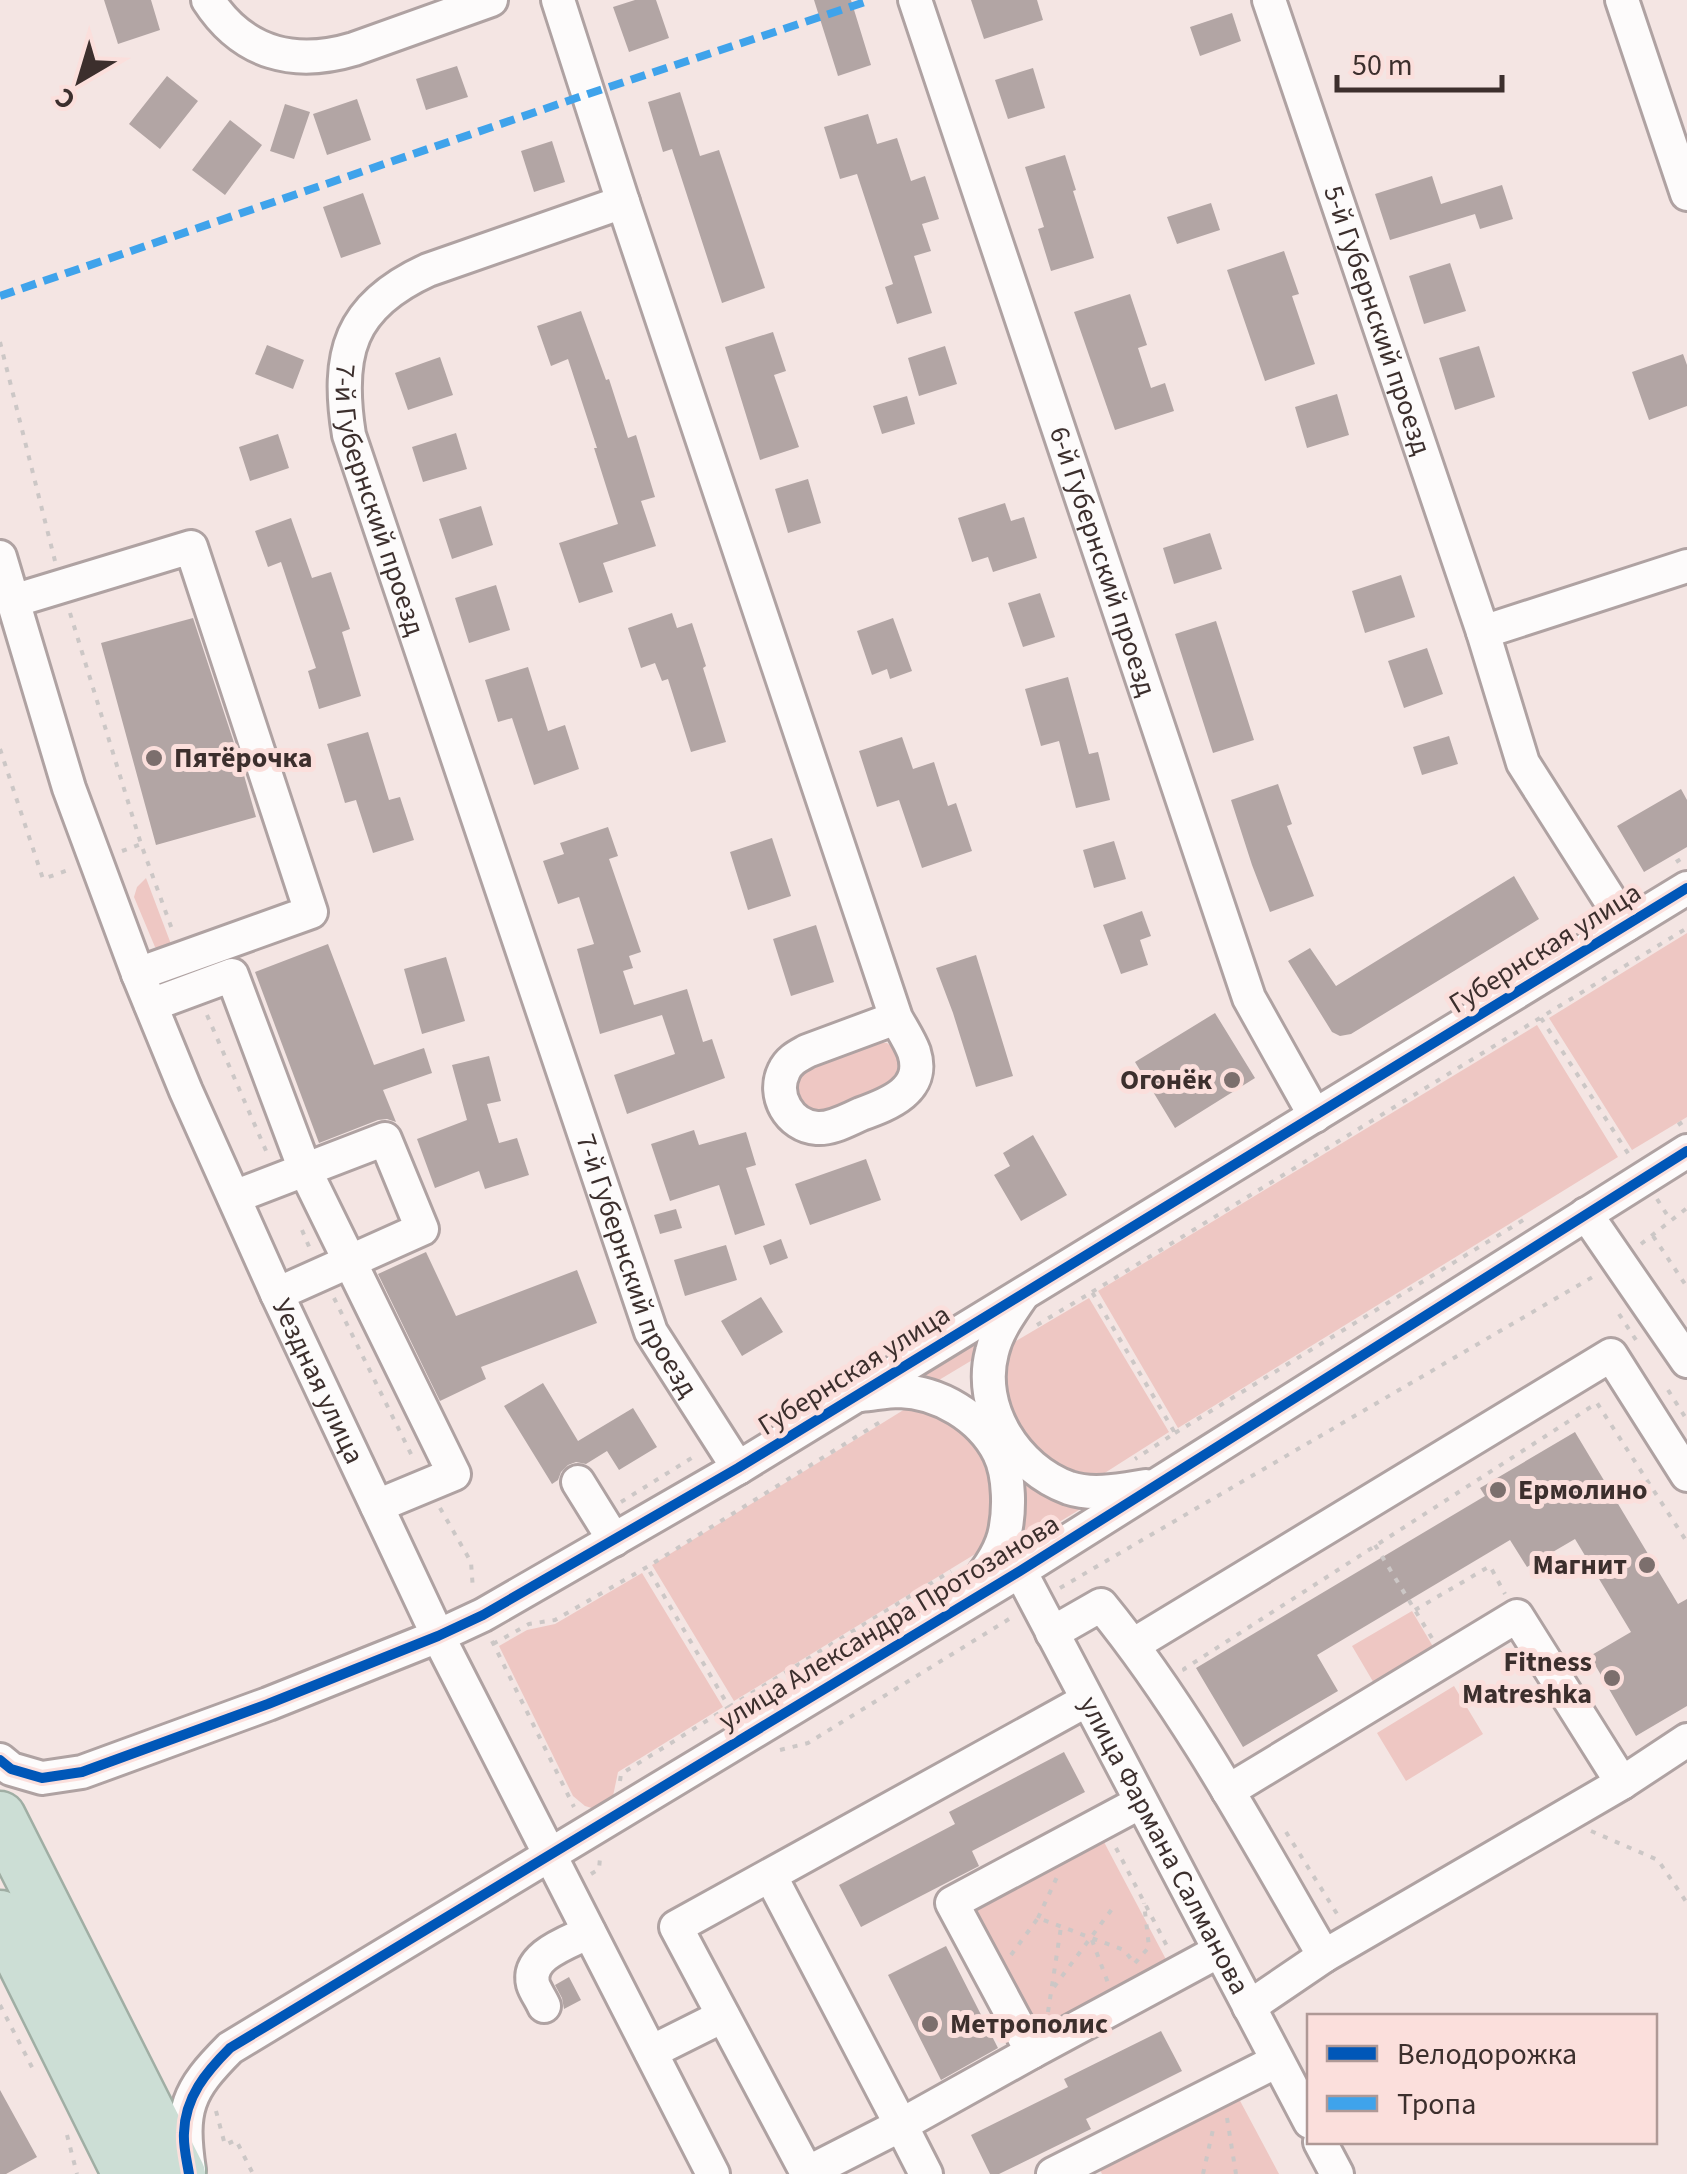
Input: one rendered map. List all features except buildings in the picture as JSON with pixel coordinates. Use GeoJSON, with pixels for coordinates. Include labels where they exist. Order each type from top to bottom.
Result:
{"type":"FeatureCollection","features":[{"type":"Feature","properties":{"kind":"highway"},"geometry":{"type":"LineString","coordinates":[[0,1817],[180,2174]]}},
{"type":"Feature","properties":{"kind":"highway"},"geometry":{"type":"LineString","coordinates":[[0,1916],[128,2174]]}},
{"type":"Feature","properties":{"kind":"street"},"geometry":{"type":"LineString","coordinates":[[208,0],[241,37],[273,52],[308,58],[332,56],[491,0]]}},
{"type":"Feature","properties":{"kind":"street"},"geometry":{"type":"LineString","coordinates":[[558,0],[896,1018]]}},
{"type":"Feature","properties":{"kind":"street","name":"6-й Губернский проезд"},"geometry":{"type":"LineString","coordinates":[[915,0],[1249,998],[1315,1116]]}},
{"type":"Feature","properties":{"kind":"street"},"geometry":{"type":"LineString","coordinates":[[1622,0],[1687,194]]}},
{"type":"Feature","properties":{"kind":"street","name":"5-й Губернский проезд"},"geometry":{"type":"LineString","coordinates":[[1275,2],[1523,763],[1626,925]]}},
{"type":"Feature","properties":{"kind":"street","name":"7-й Губернский проезд"},"geometry":{"type":"LineString","coordinates":[[623,202],[428,270],[384,295],[355,333],[343,378],[344,402],[349,435],[651,1332],[738,1468]]}},
{"type":"Feature","properties":{"kind":"street"},"geometry":{"type":"LineString","coordinates":[[12,602],[191,547],[311,912],[138,974]]}},
{"type":"Feature","properties":{"kind":"street","name":"Уездная улица"},"geometry":{"type":"LineString","coordinates":[[0,557],[69,788],[138,974],[234,1197],[438,1636],[713,2174]]}},
{"type":"Feature","properties":{"kind":"street"},"geometry":{"type":"LineString","coordinates":[[1483,632],[1687,566]]}},
{"type":"Feature","properties":{"kind":"street","name":"Губернская улица"},"geometry":{"type":"LineString","coordinates":[[0,1760],[11,1769],[42,1778],[82,1772],[268,1704],[483,1616],[738,1468],[1687,888]]}},
{"type":"Feature","properties":{"kind":"street"},"geometry":{"type":"LineString","coordinates":[[151,1005],[232,975],[305,1170],[454,1474],[377,1506]]}},
{"type":"Feature","properties":{"kind":"street"},"geometry":{"type":"LineString","coordinates":[[234,1197],[384,1139],[422,1229],[277,1294]]}},
{"type":"Feature","properties":{"kind":"street","name":"улица Александра Протозанова"},"geometry":{"type":"LineString","coordinates":[[189,2174],[183,2134],[190,2101],[205,2074],[230,2048],[958,1606],[1008,1561],[1155,1484],[1644,1178],[1680,1140]]}},
{"type":"Feature","properties":{"kind":"street"},"geometry":{"type":"LineString","coordinates":[[1586,1214],[1687,1361]]}},
{"type":"Feature","properties":{"kind":"street"},"geometry":{"type":"LineString","coordinates":[[1026,1290],[1003,1322],[992,1353],[988,1384],[998,1420],[1014,1447],[1036,1472],[1072,1489],[1102,1491],[1155,1484]]}},
{"type":"Feature","properties":{"kind":"street"},"geometry":{"type":"LineString","coordinates":[[1133,1644],[1612,1355],[1687,1475]]}},
{"type":"Feature","properties":{"kind":"street"},"geometry":{"type":"LineString","coordinates":[[854,1396],[901,1391],[943,1400],[975,1421],[1000,1454],[1009,1494],[1004,1538],[1008,1561]]}},
{"type":"Feature","properties":{"kind":"street"},"geometry":{"type":"LineString","coordinates":[[578,1482],[614,1540]]}},
{"type":"Feature","properties":{"kind":"street","name":"улица Фармана Салманова"},"geometry":{"type":"LineString","coordinates":[[1008,1561],[1036,1602],[1307,2116]]}},
{"type":"Feature","properties":{"kind":"street"},"geometry":{"type":"LineString","coordinates":[[1052,1633],[1101,1606],[1133,1644],[1228,1791],[1338,1948]]}},
{"type":"Feature","properties":{"kind":"street"},"geometry":{"type":"LineString","coordinates":[[1228,1791],[1518,1616],[1622,1783]]}},
{"type":"Feature","properties":{"kind":"street"},"geometry":{"type":"LineString","coordinates":[[1088,1700],[676,1927],[807,2172],[1117,2006],[1157,1974],[1219,1951]]}},
{"type":"Feature","properties":{"kind":"street"},"geometry":{"type":"LineString","coordinates":[[1249,2007],[1338,1948],[1622,1783],[1687,1740]]}},
{"type":"Feature","properties":{"kind":"street"},"geometry":{"type":"LineString","coordinates":[[1037,2049],[952,1904],[1142,1802]]}},
{"type":"Feature","properties":{"kind":"street"},"geometry":{"type":"LineString","coordinates":[[770,1875],[926,2174]]}},
{"type":"Feature","properties":{"kind":"street"},"geometry":{"type":"LineString","coordinates":[[544,2006],[532,1978],[539,1961],[590,1932]]}},
{"type":"Feature","properties":{"kind":"street"},"geometry":{"type":"LineString","coordinates":[[651,2052],[723,2016]]}},
{"type":"Feature","properties":{"kind":"street"},"geometry":{"type":"LineString","coordinates":[[1053,2174],[1090,2166],[1221,2089],[1277,2061]]}},
{"type":"Feature","properties":{"kind":"street"},"geometry":{"type":"LineString","coordinates":[[1321,2144],[1337,2174]]}},
{"type":"Feature","properties":{"kind":"path"},"geometry":{"type":"LineString","coordinates":[[0,749],[43,879],[142,844]]}},
{"type":"Feature","properties":{"kind":"path"},"geometry":{"type":"LineString","coordinates":[[992,1353],[1687,928]]}},
{"type":"Feature","properties":{"kind":"path"},"geometry":{"type":"LineString","coordinates":[[1540,1017],[1671,1221]]}},
{"type":"Feature","properties":{"kind":"path"},"geometry":{"type":"LineString","coordinates":[[1680,1140],[1687,1119]]}},
{"type":"Feature","properties":{"kind":"path"},"geometry":{"type":"LineString","coordinates":[[767,1752],[808,1743],[1036,1602],[1594,1276],[1654,1236],[1687,1208]]}},
{"type":"Feature","properties":{"kind":"path"},"geometry":{"type":"LineString","coordinates":[[1102,1491],[1106,1478],[1175,1433],[1528,1216]]}},
{"type":"Feature","properties":{"kind":"path"},"geometry":{"type":"LineString","coordinates":[[1654,1236],[1687,1287]]}},
{"type":"Feature","properties":{"kind":"path"},"geometry":{"type":"LineString","coordinates":[[1092,1292],[1175,1433]]}},
{"type":"Feature","properties":{"kind":"path"},"geometry":{"type":"LineString","coordinates":[[493,1644],[529,1624],[555,1620],[632,1576],[920,1395]]}},
{"type":"Feature","properties":{"kind":"path"},"geometry":{"type":"LineString","coordinates":[[1194,1684],[1184,1669],[1597,1402],[1687,1542]]}},
{"type":"Feature","properties":{"kind":"path"},"geometry":{"type":"LineString","coordinates":[[1375,1545],[1445,1659]]}},
{"type":"Feature","properties":{"kind":"path"},"geometry":{"type":"LineString","coordinates":[[729,1706],[987,1549],[1008,1561]]}},
{"type":"Feature","properties":{"kind":"path"},"geometry":{"type":"LineString","coordinates":[[1415,1610],[1490,1566],[1518,1616]]}},
{"type":"Feature","properties":{"kind":"path"},"geometry":{"type":"LineString","coordinates":[[1281,1823],[1338,1948]]}},
{"type":"Feature","properties":{"kind":"path"},"geometry":{"type":"LineString","coordinates":[[1583,1828],[1658,1860],[1687,1904]]}},
{"type":"Feature","properties":{"kind":"path"},"geometry":{"type":"LineString","coordinates":[[1076,1838],[1117,1848],[1144,1900],[1157,1974]]}},
{"type":"Feature","properties":{"kind":"path"},"geometry":{"type":"LineString","coordinates":[[1144,1900],[1149,1946],[1157,1974]]}},
{"type":"Feature","properties":{"kind":"path"},"geometry":{"type":"LineString","coordinates":[[1051,1991],[1112,1909]]}},
{"type":"Feature","properties":{"kind":"path"},"geometry":{"type":"LineString","coordinates":[[993,1979],[1038,1918],[1124,1950],[1157,1974]]}},
{"type":"Feature","properties":{"kind":"path"},"geometry":{"type":"LineString","coordinates":[[1037,2049],[1061,1927]]}},
{"type":"Feature","properties":{"kind":"path"},"geometry":{"type":"LineString","coordinates":[[1091,1938],[1117,2006]]}},
{"type":"Feature","properties":{"kind":"path"},"geometry":{"type":"LineString","coordinates":[[0,2005],[41,2084]]}},
{"type":"Feature","properties":{"kind":"path"},"geometry":{"type":"LineString","coordinates":[[1203,2174],[1221,2089]]}},
{"type":"Feature","properties":{"kind":"path"},"geometry":{"type":"LineString","coordinates":[[1221,2089],[1236,2174]]}},
{"type":"Feature","properties":{"kind":"path"},"geometry":{"type":"LineString","coordinates":[[66,2132],[77,2174]]}},
{"type":"Feature","properties":{"kind":"shaded area"},"geometry":{"type":"Polygon","coordinates":[[[146,878],[174,952],[162,952],[155,947],[134,897],[146,878]]]}},
{"type":"Feature","properties":{"kind":"shaded area"},"geometry":{"type":"Polygon","coordinates":[[[1687,933],[1687,1117],[1632,1150],[1549,1018],[1687,933]]]}},
{"type":"Feature","properties":{"kind":"shaded area"},"geometry":{"type":"Polygon","coordinates":[[[1537,1025],[1618,1157],[1178,1428],[1098,1291],[1537,1025]]]}},
{"type":"Feature","properties":{"kind":"shaded area"},"geometry":{"type":"Polygon","coordinates":[[[875,1042],[887,1043],[901,1054],[902,1080],[829,1116],[805,1115],[794,1086],[806,1070],[875,1042]]]}},
{"type":"Feature","properties":{"kind":"shaded area"},"geometry":{"type":"Polygon","coordinates":[[[1089,1298],[1169,1432],[1089,1483],[1028,1452],[999,1389],[1006,1347],[1089,1298]]]}},
{"type":"Feature","properties":{"kind":"shaded area"},"geometry":{"type":"Polygon","coordinates":[[[988,1333],[984,1353],[929,1386],[907,1382],[988,1333]]]}},
{"type":"Feature","properties":{"kind":"shaded area"},"geometry":{"type":"Polygon","coordinates":[[[910,1406],[930,1408],[975,1437],[1000,1493],[990,1545],[734,1701],[652,1565],[910,1406]]]}},
{"type":"Feature","properties":{"kind":"shaded area"},"geometry":{"type":"Polygon","coordinates":[[[1015,1467],[1087,1505],[1012,1551],[1015,1467]]]}},
{"type":"Feature","properties":{"kind":"shaded area"},"geometry":{"type":"Polygon","coordinates":[[[642,1573],[723,1707],[618,1772],[612,1801],[595,1809],[573,1796],[499,1646],[527,1630],[555,1624],[642,1573]]]}},
{"type":"Feature","properties":{"kind":"shaded area"},"geometry":{"type":"Polygon","coordinates":[[[1412,1611],[1438,1655],[1378,1690],[1352,1646],[1412,1611]]]}},
{"type":"Feature","properties":{"kind":"shaded area"},"geometry":{"type":"Polygon","coordinates":[[[1454,1686],[1483,1734],[1406,1781],[1377,1733],[1454,1686]]]}},
{"type":"Feature","properties":{"kind":"shaded area"},"geometry":{"type":"Polygon","coordinates":[[[1104,1842],[1170,1967],[1032,2040],[966,1916],[1104,1842]]]}},
{"type":"Feature","properties":{"kind":"shaded area"},"geometry":{"type":"Polygon","coordinates":[[[1238,2097],[1279,2174],[1102,2174],[1100,2170],[1238,2097]]]}},
{"type":"Feature","properties":{"kind":"marked path"},"geometry":{"type":"LineString","coordinates":[[0,296],[871,0]]}},
{"type":"Feature","properties":{"kind":"cycle path"},"geometry":{"type":"LineString","coordinates":[[0,1760],[11,1769],[42,1778],[82,1772],[268,1704],[483,1615],[738,1468],[1687,888]]}},
{"type":"Feature","properties":{"kind":"cycle path"},"geometry":{"type":"LineString","coordinates":[[189,2174],[184,2138],[188,2108],[205,2076],[230,2048],[1020,1571],[1687,1151]]}},
{"type":"Feature","properties":{"kind":"place","name":"Пятёрочка"},"geometry":{"type":"Point","coordinates":[154,758]}},
{"type":"Feature","properties":{"kind":"place","name":"Огонёк"},"geometry":{"type":"Point","coordinates":[1232,1080]}},
{"type":"Feature","properties":{"kind":"place","name":"Ермолино"},"geometry":{"type":"Point","coordinates":[1498,1490]}},
{"type":"Feature","properties":{"kind":"place","name":"Магнит"},"geometry":{"type":"Point","coordinates":[1647,1565]}},
{"type":"Feature","properties":{"kind":"place","name":"Fitness Matreshka"},"geometry":{"type":"Point","coordinates":[1612,1678]}},
{"type":"Feature","properties":{"kind":"place","name":"Метрополис"},"geometry":{"type":"Point","coordinates":[930,2024]}}]}
